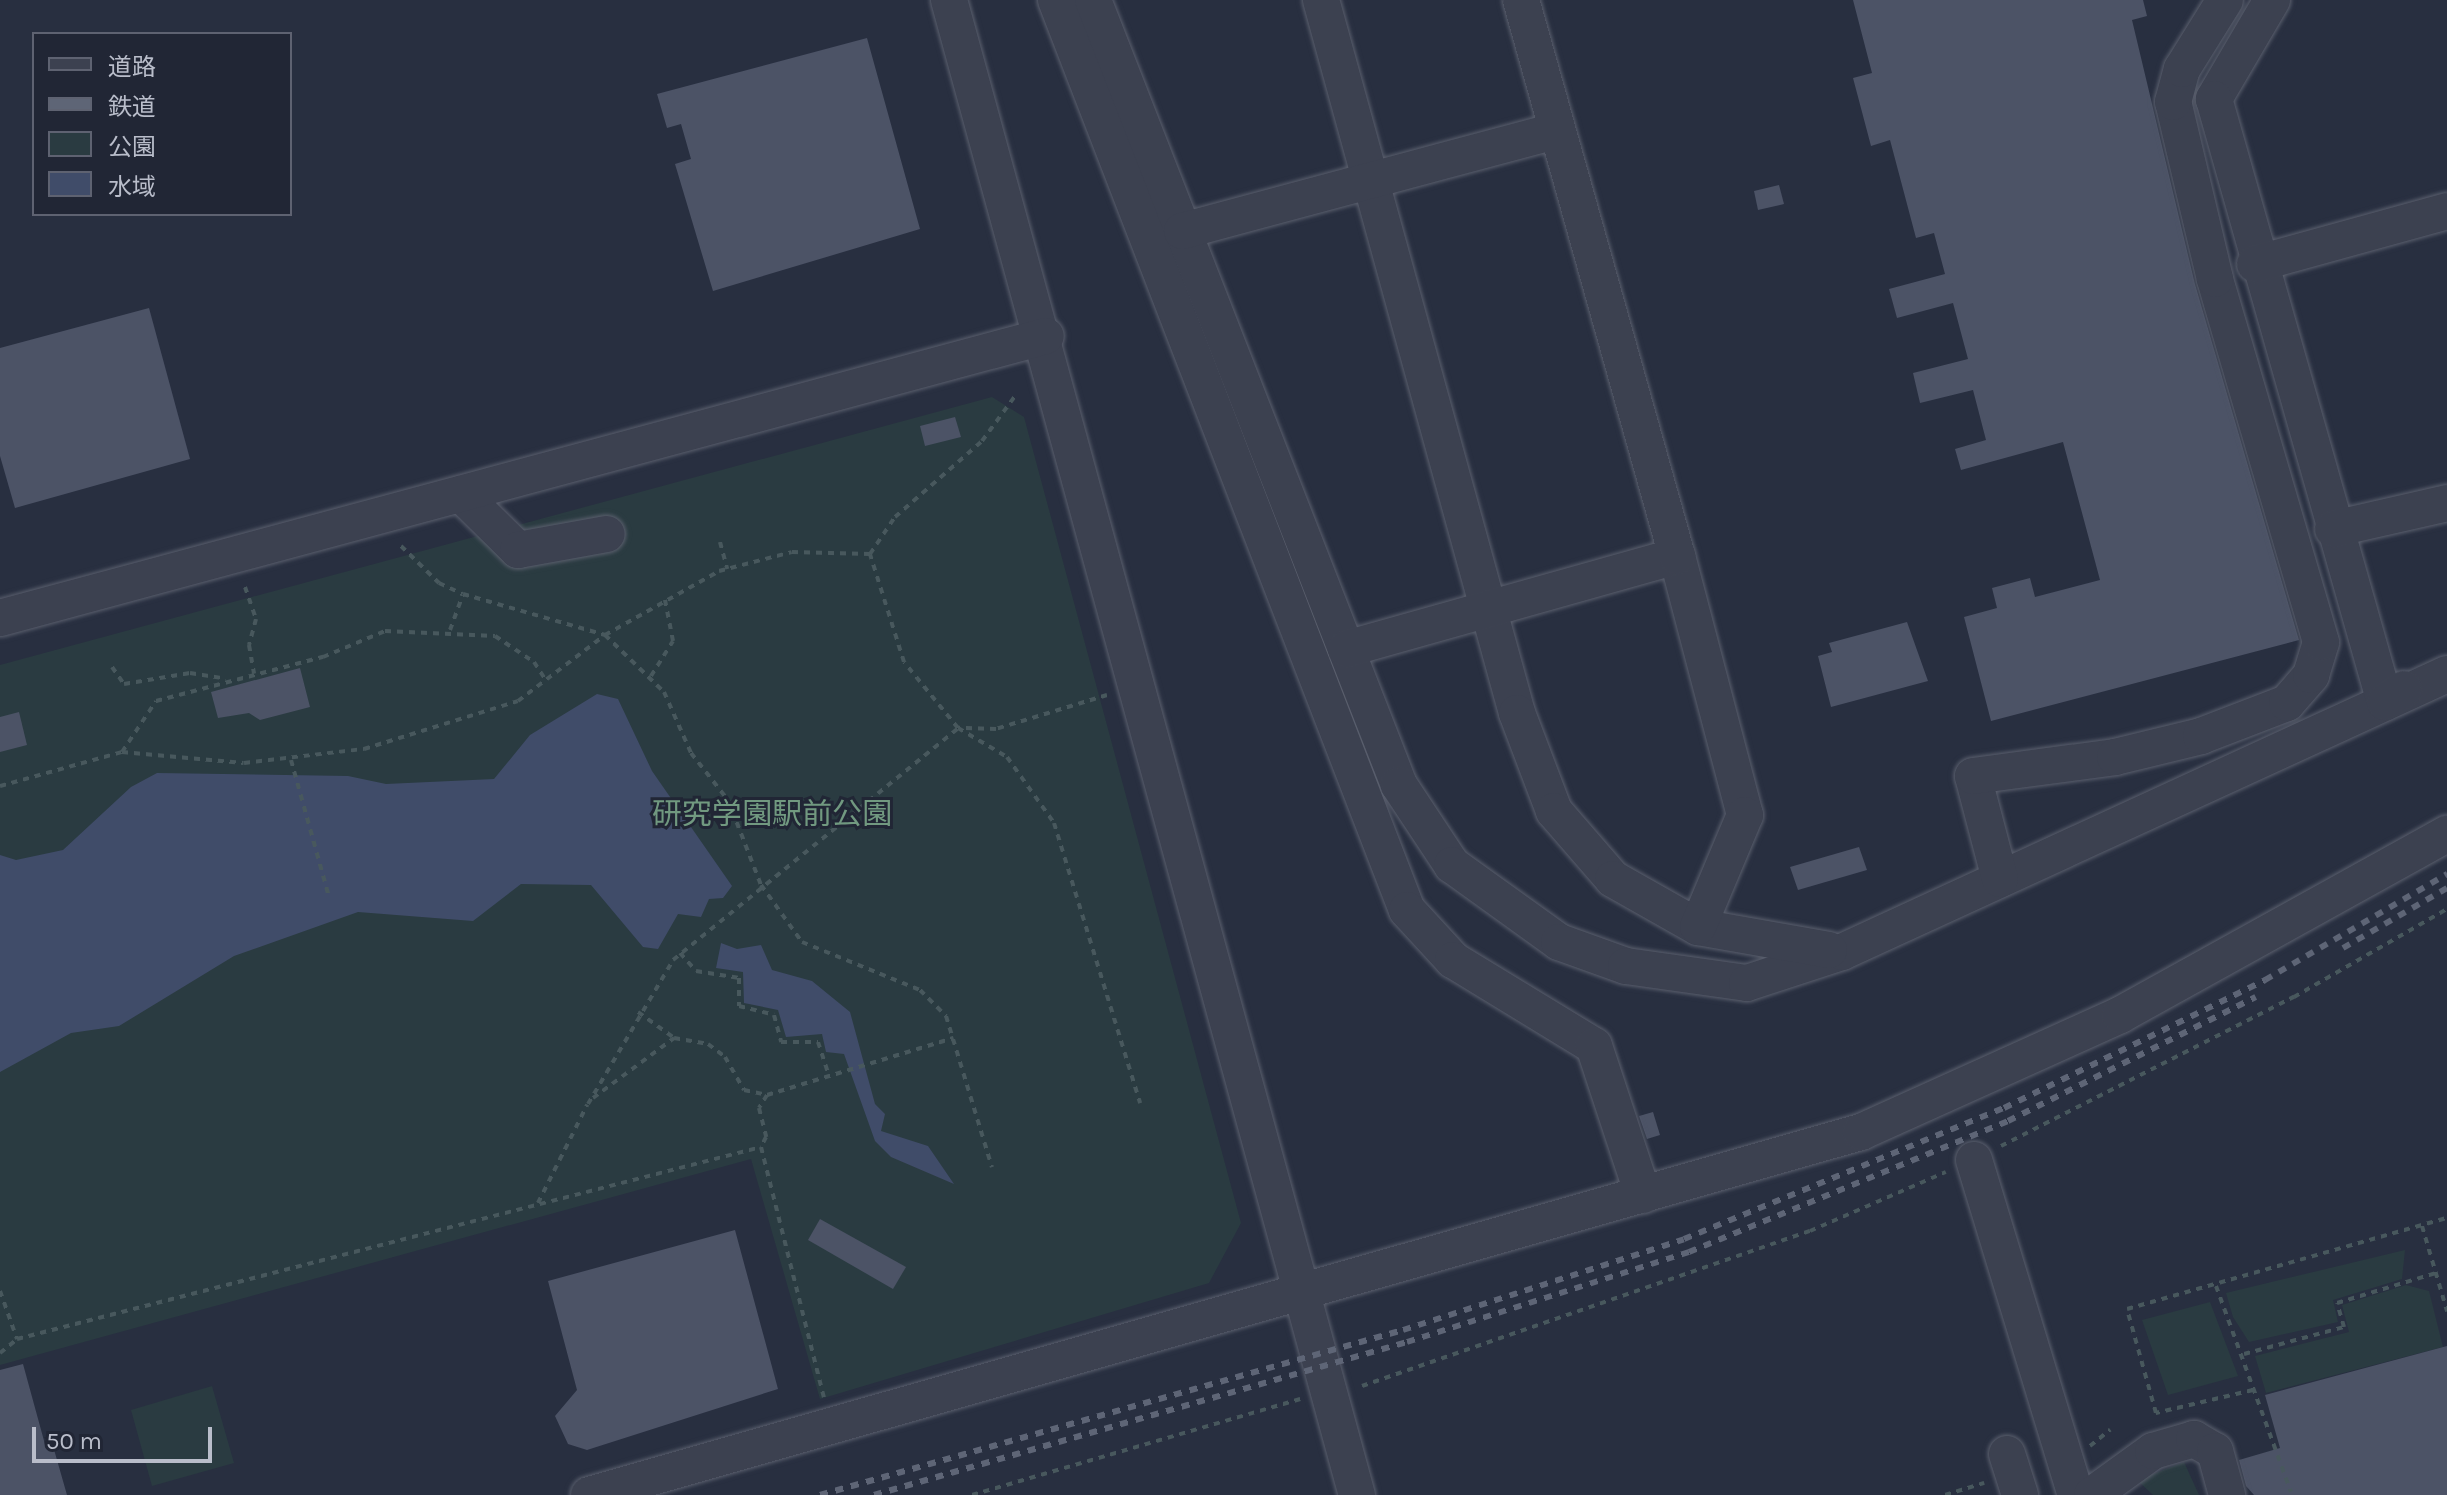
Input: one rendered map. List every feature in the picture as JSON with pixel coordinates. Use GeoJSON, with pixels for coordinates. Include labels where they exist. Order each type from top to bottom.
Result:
{"type":"FeatureCollection","features":[{"type":"Feature","properties":{"kind":"street"},"geometry":{"type":"LineString","coordinates":[[949,0],[1046,336],[1357,1495]]}},
{"type":"Feature","properties":{"kind":"street"},"geometry":{"type":"LineString","coordinates":[[1056,0],[1407,910],[1453,960],[1594,1046],[1643,1195]]}},
{"type":"Feature","properties":{"kind":"street"},"geometry":{"type":"LineString","coordinates":[[1093,0],[1399,785],[1452,865],[1498,905],[1559,942],[1626,966],[1747,983],[1842,952],[2447,674]]}},
{"type":"Feature","properties":{"kind":"street"},"geometry":{"type":"LineString","coordinates":[[1321,0],[1517,713],[1554,811],[1613,879],[1698,927],[1842,952]]}},
{"type":"Feature","properties":{"kind":"street"},"geometry":{"type":"LineString","coordinates":[[1521,0],[1555,131],[1677,556],[1745,815],[1698,927]]}},
{"type":"Feature","properties":{"kind":"street"},"geometry":{"type":"LineString","coordinates":[[2000,879],[1973,776],[2115,757],[2201,736],[2287,703],[2311,675],[2321,642],[2215,279],[2173,102],[2182,69],[2225,0]]}},
{"type":"Feature","properties":{"kind":"street"},"geometry":{"type":"LineString","coordinates":[[2272,0],[2214,99],[2255,264],[2385,702]]}},
{"type":"Feature","properties":{"kind":"street"},"geometry":{"type":"LineString","coordinates":[[1182,231],[1369,178],[1555,131]]}},
{"type":"Feature","properties":{"kind":"street"},"geometry":{"type":"LineString","coordinates":[[2255,264],[2447,211]]}},
{"type":"Feature","properties":{"kind":"street"},"geometry":{"type":"LineString","coordinates":[[0,618],[1046,336]]}},
{"type":"Feature","properties":{"kind":"street"},"geometry":{"type":"LineString","coordinates":[[461,494],[518,550],[607,534]]}},
{"type":"Feature","properties":{"kind":"street"},"geometry":{"type":"LineString","coordinates":[[2333,529],[2447,503]]}},
{"type":"Feature","properties":{"kind":"street"},"geometry":{"type":"LineString","coordinates":[[1346,649],[1677,556]]}},
{"type":"Feature","properties":{"kind":"street"},"geometry":{"type":"LineString","coordinates":[[2385,702],[2447,657]]}},
{"type":"Feature","properties":{"kind":"street"},"geometry":{"type":"LineString","coordinates":[[589,1495],[1875,1126],[2120,1015],[2447,834]]}},
{"type":"Feature","properties":{"kind":"street"},"geometry":{"type":"LineString","coordinates":[[1974,1160],[2076,1495]]}},
{"type":"Feature","properties":{"kind":"street"},"geometry":{"type":"LineString","coordinates":[[2092,1495],[2153,1451],[2194,1439],[2215,1451],[2227,1495]]}},
{"type":"Feature","properties":{"kind":"street"},"geometry":{"type":"LineString","coordinates":[[2007,1454],[2020,1495]]}},
{"type":"Feature","properties":{"kind":"path"},"geometry":{"type":"LineString","coordinates":[[870,554],[895,517],[982,441],[1015,396]]}},
{"type":"Feature","properties":{"kind":"path"},"geometry":{"type":"LineString","coordinates":[[720,542],[727,569]]}},
{"type":"Feature","properties":{"kind":"path"},"geometry":{"type":"LineString","coordinates":[[401,546],[439,583],[463,594],[605,635],[651,676],[691,753],[728,800],[761,885],[802,942],[920,990],[946,1016],[992,1167]]}},
{"type":"Feature","properties":{"kind":"path"},"geometry":{"type":"LineString","coordinates":[[0,786],[122,752],[291,760],[364,749],[518,701],[605,635],[727,569],[792,552],[870,554]]}},
{"type":"Feature","properties":{"kind":"path"},"geometry":{"type":"LineString","coordinates":[[870,554],[904,662],[958,728],[1007,757],[1054,823],[1140,1103]]}},
{"type":"Feature","properties":{"kind":"path"},"geometry":{"type":"LineString","coordinates":[[245,587],[256,619],[249,645],[254,674]]}},
{"type":"Feature","properties":{"kind":"path"},"geometry":{"type":"LineString","coordinates":[[450,630],[463,594]]}},
{"type":"Feature","properties":{"kind":"path"},"geometry":{"type":"LineString","coordinates":[[651,676],[673,641],[665,600]]}},
{"type":"Feature","properties":{"kind":"path"},"geometry":{"type":"LineString","coordinates":[[122,752],[156,701],[254,674],[385,631],[450,630],[495,636],[534,662],[545,679]]}},
{"type":"Feature","properties":{"kind":"path"},"geometry":{"type":"LineString","coordinates":[[112,667],[124,684],[190,673],[229,680]]}},
{"type":"Feature","properties":{"kind":"path"},"geometry":{"type":"LineString","coordinates":[[538,1203],[638,1012],[680,953],[958,728],[996,729],[1109,695]]}},
{"type":"Feature","properties":{"kind":"path"},"geometry":{"type":"LineString","coordinates":[[291,760],[329,897]]}},
{"type":"Feature","properties":{"kind":"path"},"geometry":{"type":"LineString","coordinates":[[1362,1386],[1810,1231],[1974,1160],[2294,997],[2447,909]]}},
{"type":"Feature","properties":{"kind":"path"},"geometry":{"type":"LineString","coordinates":[[680,953],[696,971],[739,978],[739,1006],[774,1015],[781,1042],[818,1042],[829,1076]]}},
{"type":"Feature","properties":{"kind":"path"},"geometry":{"type":"LineString","coordinates":[[638,1012],[674,1038],[708,1044],[744,1090],[767,1095],[954,1038]]}},
{"type":"Feature","properties":{"kind":"path"},"geometry":{"type":"LineString","coordinates":[[588,1104],[674,1038]]}},
{"type":"Feature","properties":{"kind":"path"},"geometry":{"type":"LineString","coordinates":[[767,1095],[759,1108],[766,1137],[761,1147],[825,1403]]}},
{"type":"Feature","properties":{"kind":"path"},"geometry":{"type":"LineString","coordinates":[[0,1353],[17,1339],[761,1147]]}},
{"type":"Feature","properties":{"kind":"path"},"geometry":{"type":"LineString","coordinates":[[2253,1390],[2156,1413],[2127,1309],[2447,1218]]}},
{"type":"Feature","properties":{"kind":"path"},"geometry":{"type":"LineString","coordinates":[[2422,1226],[2447,1311]]}},
{"type":"Feature","properties":{"kind":"path"},"geometry":{"type":"LineString","coordinates":[[2244,1354],[2344,1327],[2337,1303],[2436,1273]]}},
{"type":"Feature","properties":{"kind":"path"},"geometry":{"type":"LineString","coordinates":[[2216,1286],[2244,1354],[2253,1390],[2291,1492]]}},
{"type":"Feature","properties":{"kind":"path"},"geometry":{"type":"LineString","coordinates":[[0,1291],[17,1339]]}},
{"type":"Feature","properties":{"kind":"path"},"geometry":{"type":"LineString","coordinates":[[972,1495],[1301,1399]]}},
{"type":"Feature","properties":{"kind":"green space","name":"研究学園駅前公園"},"geometry":{"type":"Polygon","coordinates":[[[992,397],[1024,417],[1241,1223],[1209,1283],[820,1399],[751,1159],[0,1365],[0,665],[992,397]]]}},
{"type":"Feature","properties":{"kind":"green space"},"geometry":{"type":"Polygon","coordinates":[[[2405,1250],[2402,1279],[2333,1300],[2338,1322],[2249,1342],[2233,1317],[2226,1293],[2405,1250]]]}},
{"type":"Feature","properties":{"kind":"green space"},"geometry":{"type":"Polygon","coordinates":[[[2406,1285],[2429,1291],[2443,1347],[2266,1393],[2255,1356],[2349,1332],[2342,1305],[2406,1285]]]}},
{"type":"Feature","properties":{"kind":"green space"},"geometry":{"type":"Polygon","coordinates":[[[2210,1302],[2238,1376],[2168,1395],[2142,1320],[2210,1302]]]}},
{"type":"Feature","properties":{"kind":"green space"},"geometry":{"type":"Polygon","coordinates":[[[212,1386],[234,1463],[152,1486],[131,1410],[212,1386]]]}},
{"type":"Feature","properties":{"kind":"green space"},"geometry":{"type":"Polygon","coordinates":[[[2184,1462],[2199,1495],[2153,1495],[2137,1480],[2184,1462]]]}},
{"type":"Feature","properties":{"kind":"water"},"geometry":{"type":"Polygon","coordinates":[[[597,694],[618,699],[652,771],[732,886],[723,898],[709,899],[701,917],[678,914],[658,949],[643,947],[591,885],[521,884],[473,921],[358,912],[234,956],[119,1026],[71,1033],[0,1072],[0,855],[16,860],[63,850],[131,787],[157,773],[348,776],[386,784],[494,779],[530,735],[597,694]]]}},
{"type":"Feature","properties":{"kind":"water"},"geometry":{"type":"Polygon","coordinates":[[[721,943],[737,949],[761,945],[772,970],[812,981],[850,1012],[875,1104],[885,1114],[881,1131],[928,1146],[954,1184],[891,1157],[875,1141],[844,1054],[826,1052],[822,1034],[786,1037],[778,1010],[744,1003],[743,972],[716,968],[721,943]]]}},
{"type":"Feature","properties":{"kind":"building"},"geometry":{"type":"Polygon","coordinates":[[[1853,0],[2143,0],[2147,16],[2132,20],[2195,284],[2299,640],[1991,721],[1964,617],[1997,608],[1992,588],[2030,578],[2035,597],[2100,580],[2063,442],[1961,470],[1955,449],[1986,440],[1973,390],[1920,403],[1913,373],[1968,359],[1953,303],[1897,318],[1889,289],[1945,274],[1934,233],[1916,238],[1890,140],[1871,146],[1853,78],[1872,73],[1853,0]]]}},
{"type":"Feature","properties":{"kind":"building"},"geometry":{"type":"Polygon","coordinates":[[[867,38],[920,229],[713,291],[675,164],[691,159],[681,124],[667,128],[657,94],[867,38]]]}},
{"type":"Feature","properties":{"kind":"building"},"geometry":{"type":"Polygon","coordinates":[[[1779,185],[1784,204],[1758,210],[1754,191],[1779,185]]]}},
{"type":"Feature","properties":{"kind":"building"},"geometry":{"type":"Polygon","coordinates":[[[149,308],[190,459],[15,508],[0,456],[0,348],[149,308]]]}},
{"type":"Feature","properties":{"kind":"building"},"geometry":{"type":"Polygon","coordinates":[[[955,417],[961,437],[925,446],[920,426],[955,417]]]}},
{"type":"Feature","properties":{"kind":"building"},"geometry":{"type":"Polygon","coordinates":[[[1907,622],[1928,681],[1831,707],[1818,656],[1832,652],[1829,643],[1907,622]]]}},
{"type":"Feature","properties":{"kind":"building"},"geometry":{"type":"Polygon","coordinates":[[[300,668],[310,707],[260,720],[249,713],[218,718],[211,692],[300,668]]]}},
{"type":"Feature","properties":{"kind":"building"},"geometry":{"type":"Polygon","coordinates":[[[19,712],[27,745],[0,752],[0,717],[19,712]]]}},
{"type":"Feature","properties":{"kind":"building"},"geometry":{"type":"Polygon","coordinates":[[[1859,847],[1867,870],[1798,890],[1790,867],[1859,847]]]}},
{"type":"Feature","properties":{"kind":"building"},"geometry":{"type":"Polygon","coordinates":[[[1653,1112],[1660,1135],[1647,1139],[1639,1116],[1653,1112]]]}},
{"type":"Feature","properties":{"kind":"building"},"geometry":{"type":"Polygon","coordinates":[[[820,1219],[906,1267],[893,1289],[808,1240],[820,1219]]]}},
{"type":"Feature","properties":{"kind":"building"},"geometry":{"type":"Polygon","coordinates":[[[735,1230],[778,1389],[587,1450],[568,1444],[555,1416],[577,1390],[548,1281],[735,1230]]]}},
{"type":"Feature","properties":{"kind":"building"},"geometry":{"type":"Polygon","coordinates":[[[2447,1346],[2447,1495],[2254,1495],[2246,1486],[2239,1460],[2280,1448],[2265,1395],[2447,1346]]]}},
{"type":"Feature","properties":{"kind":"building"},"geometry":{"type":"Polygon","coordinates":[[[23,1364],[46,1448],[53,1446],[67,1495],[0,1495],[0,1370],[23,1364]]]}},
{"type":"Feature","properties":{"kind":"railway"},"geometry":{"type":"LineString","coordinates":[[820,1495],[1403,1330],[1684,1239],[2004,1108],[2265,980],[2447,874]]}},
{"type":"Feature","properties":{"kind":"railway"},"geometry":{"type":"LineString","coordinates":[[2343,948],[2447,888]]}},
{"type":"Feature","properties":{"kind":"railway"},"geometry":{"type":"LineString","coordinates":[[874,1495],[1407,1342],[1689,1252],[2008,1121],[2256,997]]}}]}
